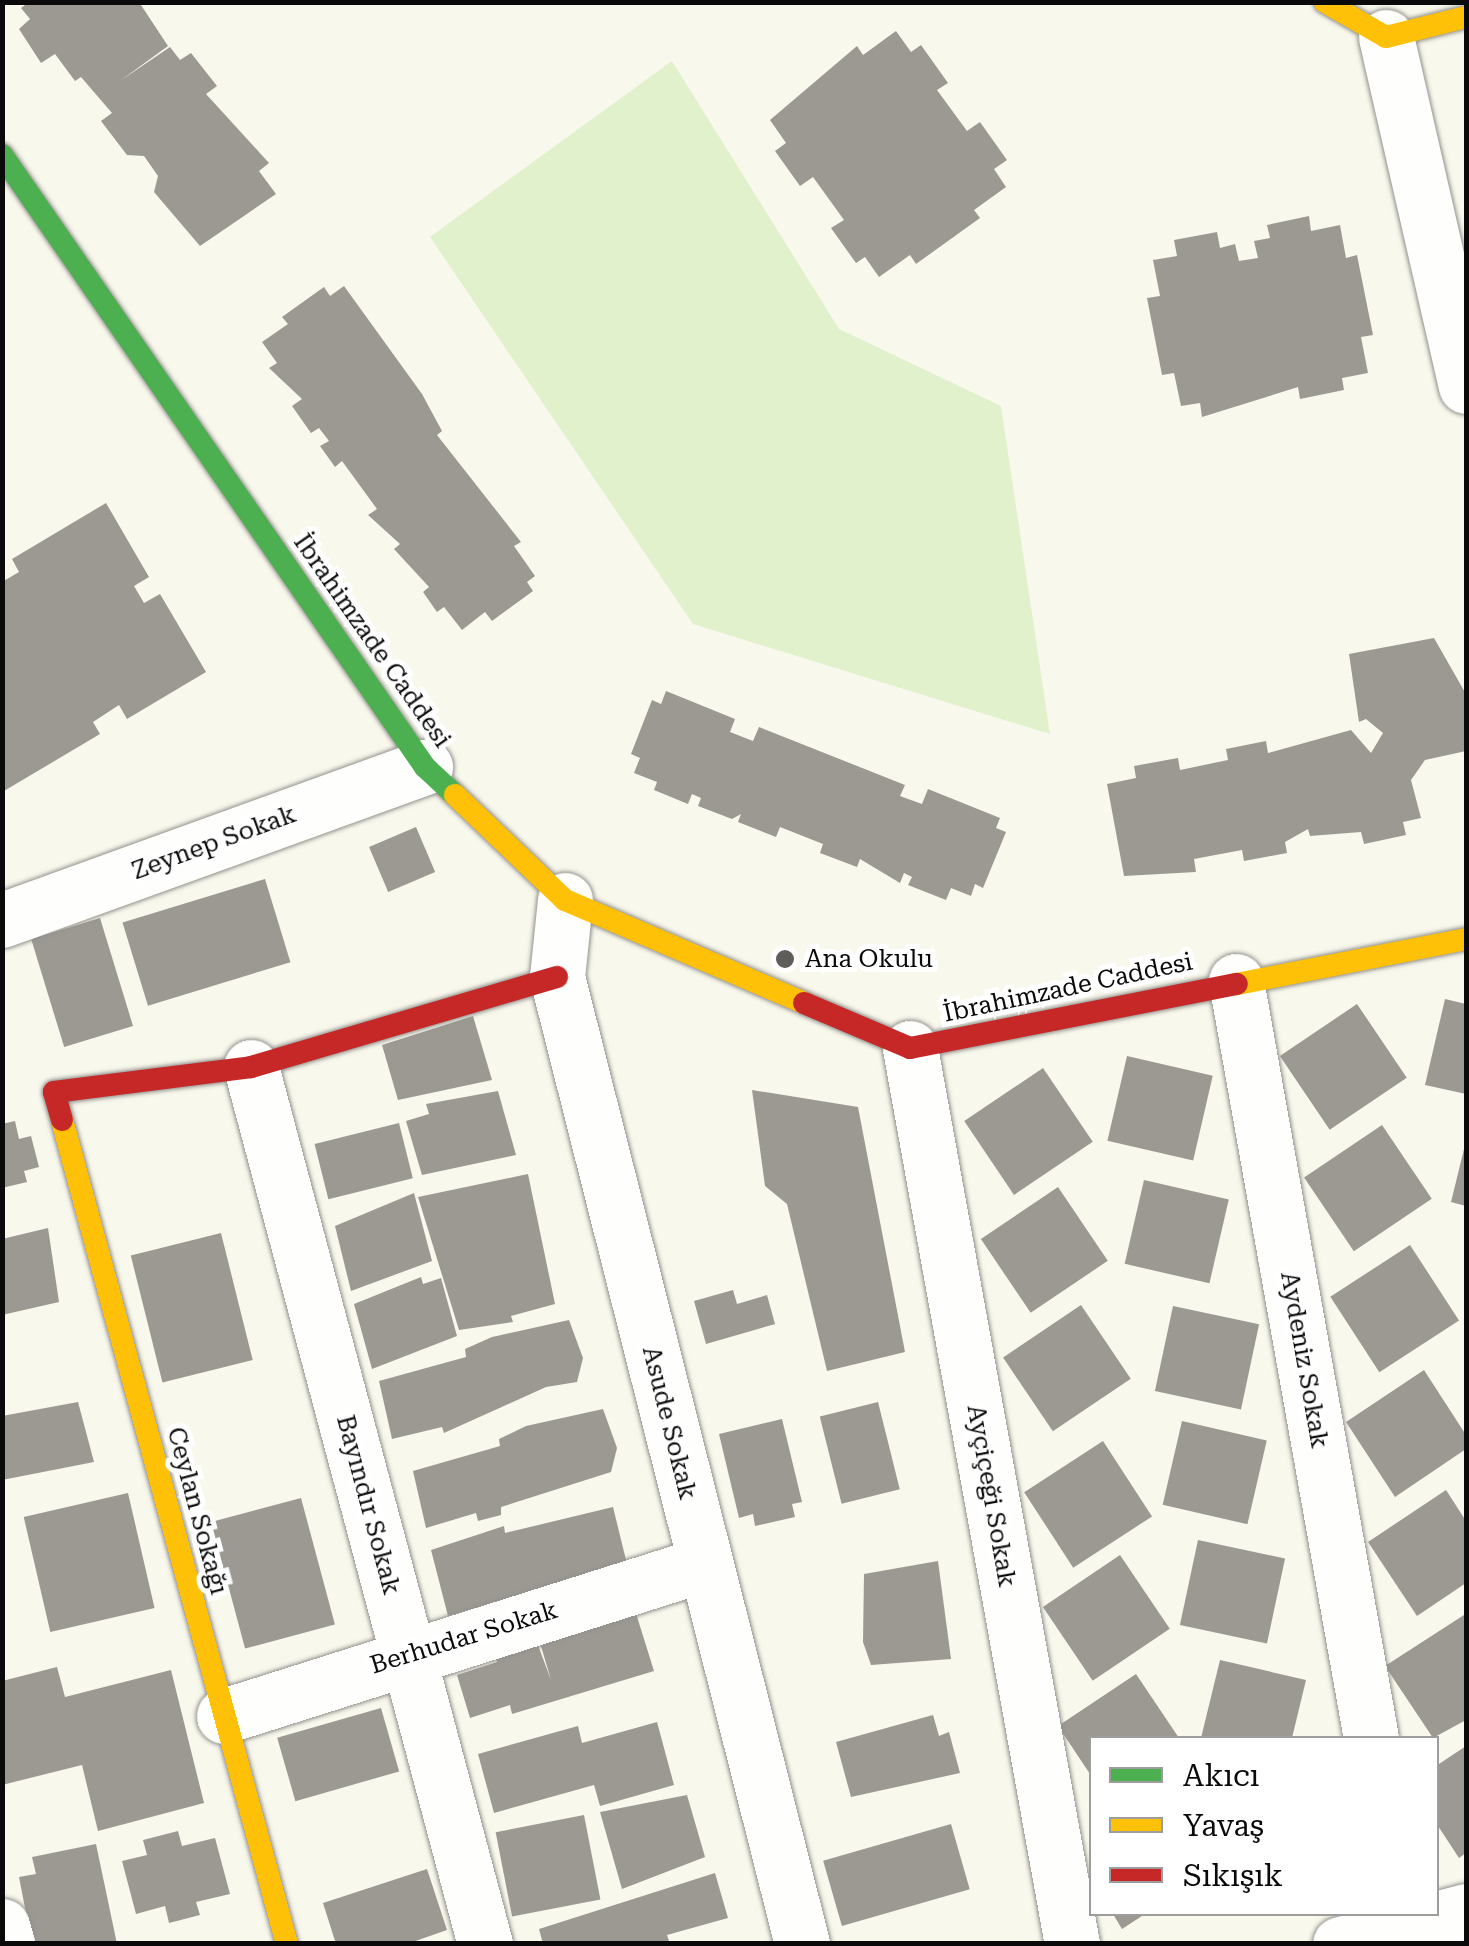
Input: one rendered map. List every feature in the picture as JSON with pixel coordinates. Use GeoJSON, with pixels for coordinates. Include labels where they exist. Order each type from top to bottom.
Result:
{"type":"FeatureCollection","features":[{"type":"Feature","properties":{"kind":"main road"},"geometry":{"type":"LineString","coordinates":[[1325,2],[1386,37],[1466,17]]}},
{"type":"Feature","properties":{"kind":"main road","name":"İbrahimzade Caddesi"},"geometry":{"type":"LineString","coordinates":[[2,155],[425,767],[565,900],[910,1048],[1236,981],[1466,939]]}},
{"type":"Feature","properties":{"kind":"main road"},"geometry":{"type":"LineString","coordinates":[[251,1067],[557,978]]}},
{"type":"Feature","properties":{"kind":"main road","name":"Ceylan Sokağı"},"geometry":{"type":"LineString","coordinates":[[251,1067],[54,1092],[287,1944]]}},
{"type":"Feature","properties":{"kind":"street"},"geometry":{"type":"LineString","coordinates":[[1386,37],[1466,386]]}},
{"type":"Feature","properties":{"kind":"street","name":"Zeynep Sokak"},"geometry":{"type":"LineString","coordinates":[[2,920],[425,767]]}},
{"type":"Feature","properties":{"kind":"street","name":"Asude Sokak"},"geometry":{"type":"LineString","coordinates":[[565,900],[557,978],[802,1944]]}},
{"type":"Feature","properties":{"kind":"street","name":"Aydeniz Sokak"},"geometry":{"type":"LineString","coordinates":[[1236,981],[1371,1736]]}},
{"type":"Feature","properties":{"kind":"street","name":"Ayçiçeği Sokak"},"geometry":{"type":"LineString","coordinates":[[910,1048],[1072,1944]]}},
{"type":"Feature","properties":{"kind":"street","name":"Bayındır Sokak"},"geometry":{"type":"LineString","coordinates":[[251,1067],[484,1944]]}},
{"type":"Feature","properties":{"kind":"street","name":"Berhudar Sokak"},"geometry":{"type":"LineString","coordinates":[[224,1716],[704,1564]]}},
{"type":"Feature","properties":{"kind":"street"},"geometry":{"type":"LineString","coordinates":[[1340,1944],[1466,1912]]}},
{"type":"Feature","properties":{"kind":"street"},"geometry":{"type":"LineString","coordinates":[[2,1926],[6,1944]]}},
{"type":"Feature","properties":{"kind":"green space"},"geometry":{"type":"Polygon","coordinates":[[[672,61],[839,329],[1001,406],[1050,734],[693,624],[430,237],[672,61]]]}},
{"type":"Feature","properties":{"kind":"building"},"geometry":{"type":"Polygon","coordinates":[[[29,2],[139,2],[168,46],[120,81],[170,47],[180,60],[191,53],[217,86],[206,94],[269,163],[259,171],[276,194],[200,246],[154,192],[158,176],[144,156],[127,155],[101,121],[112,113],[81,77],[75,81],[55,54],[41,63],[19,29],[30,19],[21,8],[29,2]]]}},
{"type":"Feature","properties":{"kind":"building"},"geometry":{"type":"Polygon","coordinates":[[[896,31],[911,52],[921,45],[948,83],[937,90],[967,131],[980,122],[1007,160],[994,169],[1006,187],[974,210],[980,218],[916,264],[910,255],[879,277],[865,257],[856,263],[831,228],[844,220],[813,177],[800,186],[775,151],[786,143],[770,120],[857,46],[863,55],[896,31]]]}},
{"type":"Feature","properties":{"kind":"building"},"geometry":{"type":"Polygon","coordinates":[[[1309,216],[1311,231],[1340,225],[1346,258],[1357,255],[1373,335],[1361,337],[1368,373],[1342,378],[1344,390],[1300,399],[1298,387],[1202,417],[1200,403],[1181,406],[1174,373],[1162,375],[1147,298],[1160,296],[1153,260],[1177,256],[1174,240],[1217,232],[1220,248],[1235,244],[1239,261],[1258,258],[1254,241],[1270,238],[1267,225],[1309,216]]]}},
{"type":"Feature","properties":{"kind":"building"},"geometry":{"type":"Polygon","coordinates":[[[344,286],[422,394],[442,431],[437,435],[521,542],[514,546],[535,576],[527,582],[533,591],[492,621],[485,612],[462,630],[444,607],[437,612],[423,592],[429,587],[394,549],[400,544],[368,515],[377,509],[342,461],[335,467],[320,446],[329,441],[319,428],[311,433],[292,406],[302,399],[269,368],[277,363],[262,342],[288,324],[282,317],[324,287],[330,296],[344,286]]]}},
{"type":"Feature","properties":{"kind":"building"},"geometry":{"type":"Polygon","coordinates":[[[106,503],[149,577],[134,586],[144,603],[160,594],[206,672],[127,719],[119,705],[93,722],[100,734],[4,791],[2,582],[19,572],[12,559],[106,503]]]}},
{"type":"Feature","properties":{"kind":"building"},"geometry":{"type":"Polygon","coordinates":[[[1434,638],[1466,694],[1466,751],[1425,760],[1411,780],[1421,818],[1403,822],[1406,835],[1364,844],[1361,832],[1310,836],[1308,829],[1285,842],[1287,853],[1244,861],[1242,850],[1194,859],[1196,872],[1124,876],[1107,784],[1136,778],[1134,766],[1178,758],[1180,770],[1228,760],[1226,749],[1266,741],[1268,753],[1351,730],[1371,753],[1383,733],[1366,719],[1359,722],[1349,654],[1434,638]]]}},
{"type":"Feature","properties":{"kind":"building"},"geometry":{"type":"Polygon","coordinates":[[[666,691],[735,719],[730,732],[753,741],[759,727],[905,785],[900,796],[922,804],[928,789],[1000,818],[996,828],[1006,832],[983,888],[975,884],[971,896],[951,888],[946,900],[908,885],[912,877],[904,873],[900,883],[860,859],[857,867],[820,853],[823,844],[780,827],[776,837],[738,822],[741,814],[732,819],[698,806],[701,798],[692,794],[688,804],[654,790],[657,782],[634,773],[640,758],[631,754],[652,700],[661,704],[666,691]]]}},
{"type":"Feature","properties":{"kind":"building"},"geometry":{"type":"Polygon","coordinates":[[[416,827],[435,872],[388,892],[369,847],[416,827]]]}},
{"type":"Feature","properties":{"kind":"building"},"geometry":{"type":"Polygon","coordinates":[[[265,879],[290,962],[148,1006],[123,923],[265,879]]]}},
{"type":"Feature","properties":{"kind":"building"},"geometry":{"type":"Polygon","coordinates":[[[100,918],[133,1026],[64,1047],[31,939],[100,918]]]}},
{"type":"Feature","properties":{"kind":"building"},"geometry":{"type":"Polygon","coordinates":[[[1445,999],[1466,1004],[1466,1094],[1425,1085],[1445,999]]]}},
{"type":"Feature","properties":{"kind":"building"},"geometry":{"type":"Polygon","coordinates":[[[1357,1004],[1407,1078],[1330,1130],[1280,1056],[1357,1004]]]}},
{"type":"Feature","properties":{"kind":"building"},"geometry":{"type":"Polygon","coordinates":[[[473,1016],[492,1080],[398,1100],[382,1045],[473,1016]]]}},
{"type":"Feature","properties":{"kind":"building"},"geometry":{"type":"Polygon","coordinates":[[[1127,1056],[1213,1076],[1193,1161],[1107,1141],[1127,1056]]]}},
{"type":"Feature","properties":{"kind":"building"},"geometry":{"type":"Polygon","coordinates":[[[1043,1068],[1093,1142],[1014,1195],[964,1121],[1043,1068]]]}},
{"type":"Feature","properties":{"kind":"building"},"geometry":{"type":"Polygon","coordinates":[[[752,1090],[858,1107],[905,1352],[827,1371],[787,1204],[765,1186],[752,1090]]]}},
{"type":"Feature","properties":{"kind":"building"},"geometry":{"type":"Polygon","coordinates":[[[498,1091],[516,1155],[422,1175],[406,1121],[429,1114],[426,1104],[498,1091]]]}},
{"type":"Feature","properties":{"kind":"building"},"geometry":{"type":"Polygon","coordinates":[[[15,1121],[19,1139],[31,1136],[39,1167],[24,1171],[27,1182],[2,1188],[2,1124],[15,1121]]]}},
{"type":"Feature","properties":{"kind":"building"},"geometry":{"type":"Polygon","coordinates":[[[399,1123],[413,1178],[328,1199],[315,1144],[399,1123]]]}},
{"type":"Feature","properties":{"kind":"building"},"geometry":{"type":"Polygon","coordinates":[[[1382,1125],[1432,1199],[1354,1251],[1304,1178],[1382,1125]]]}},
{"type":"Feature","properties":{"kind":"building"},"geometry":{"type":"Polygon","coordinates":[[[1466,1145],[1466,1206],[1451,1202],[1466,1145]]]}},
{"type":"Feature","properties":{"kind":"building"},"geometry":{"type":"Polygon","coordinates":[[[528,1174],[555,1304],[511,1316],[513,1322],[459,1330],[418,1197],[528,1174]]]}},
{"type":"Feature","properties":{"kind":"building"},"geometry":{"type":"Polygon","coordinates":[[[1144,1180],[1229,1200],[1209,1283],[1125,1264],[1144,1180]]]}},
{"type":"Feature","properties":{"kind":"building"},"geometry":{"type":"Polygon","coordinates":[[[1058,1187],[1108,1261],[1031,1313],[981,1239],[1058,1187]]]}},
{"type":"Feature","properties":{"kind":"building"},"geometry":{"type":"Polygon","coordinates":[[[414,1193],[432,1261],[351,1291],[335,1226],[414,1193]]]}},
{"type":"Feature","properties":{"kind":"building"},"geometry":{"type":"Polygon","coordinates":[[[48,1228],[59,1302],[2,1315],[2,1239],[48,1228]]]}},
{"type":"Feature","properties":{"kind":"building"},"geometry":{"type":"Polygon","coordinates":[[[221,1233],[253,1360],[162,1383],[131,1255],[221,1233]]]}},
{"type":"Feature","properties":{"kind":"building"},"geometry":{"type":"Polygon","coordinates":[[[1410,1245],[1459,1320],[1379,1372],[1330,1297],[1410,1245]]]}},
{"type":"Feature","properties":{"kind":"building"},"geometry":{"type":"Polygon","coordinates":[[[421,1277],[423,1284],[441,1278],[457,1336],[372,1369],[354,1304],[421,1277]]]}},
{"type":"Feature","properties":{"kind":"building"},"geometry":{"type":"Polygon","coordinates":[[[733,1290],[737,1304],[767,1295],[775,1324],[706,1344],[694,1301],[733,1290]]]}},
{"type":"Feature","properties":{"kind":"building"},"geometry":{"type":"Polygon","coordinates":[[[1081,1305],[1131,1379],[1053,1431],[1003,1358],[1081,1305]]]}},
{"type":"Feature","properties":{"kind":"building"},"geometry":{"type":"Polygon","coordinates":[[[1173,1306],[1259,1324],[1241,1409],[1155,1391],[1173,1306]]]}},
{"type":"Feature","properties":{"kind":"building"},"geometry":{"type":"Polygon","coordinates":[[[569,1320],[583,1358],[577,1382],[546,1387],[444,1433],[442,1427],[392,1439],[379,1381],[466,1357],[465,1349],[492,1337],[569,1320]]]}},
{"type":"Feature","properties":{"kind":"building"},"geometry":{"type":"Polygon","coordinates":[[[1424,1370],[1466,1435],[1466,1449],[1395,1497],[1346,1422],[1424,1370]]]}},
{"type":"Feature","properties":{"kind":"building"},"geometry":{"type":"Polygon","coordinates":[[[78,1402],[94,1462],[2,1480],[2,1416],[78,1402]]]}},
{"type":"Feature","properties":{"kind":"building"},"geometry":{"type":"Polygon","coordinates":[[[878,1402],[900,1489],[842,1504],[820,1417],[878,1402]]]}},
{"type":"Feature","properties":{"kind":"building"},"geometry":{"type":"Polygon","coordinates":[[[603,1409],[617,1448],[611,1472],[501,1507],[501,1515],[478,1521],[476,1513],[426,1528],[413,1471],[500,1446],[499,1439],[526,1426],[603,1409]]]}},
{"type":"Feature","properties":{"kind":"building"},"geometry":{"type":"Polygon","coordinates":[[[782,1419],[802,1502],[792,1504],[795,1517],[755,1526],[753,1514],[739,1518],[719,1434],[782,1419]]]}},
{"type":"Feature","properties":{"kind":"building"},"geometry":{"type":"Polygon","coordinates":[[[1182,1421],[1267,1441],[1247,1524],[1163,1505],[1182,1421]]]}},
{"type":"Feature","properties":{"kind":"building"},"geometry":{"type":"Polygon","coordinates":[[[1103,1441],[1152,1516],[1073,1568],[1024,1492],[1103,1441]]]}},
{"type":"Feature","properties":{"kind":"building"},"geometry":{"type":"Polygon","coordinates":[[[1446,1490],[1466,1521],[1466,1583],[1417,1616],[1368,1542],[1446,1490]]]}},
{"type":"Feature","properties":{"kind":"building"},"geometry":{"type":"Polygon","coordinates":[[[128,1493],[155,1608],[50,1632],[24,1517],[128,1493]]]}},
{"type":"Feature","properties":{"kind":"building"},"geometry":{"type":"Polygon","coordinates":[[[301,1498],[335,1625],[245,1649],[211,1522],[301,1498]]]}},
{"type":"Feature","properties":{"kind":"building"},"geometry":{"type":"Polygon","coordinates":[[[613,1507],[627,1564],[448,1616],[431,1550],[504,1526],[505,1533],[613,1507]]]}},
{"type":"Feature","properties":{"kind":"building"},"geometry":{"type":"Polygon","coordinates":[[[1198,1540],[1285,1559],[1267,1644],[1180,1625],[1198,1540]]]}},
{"type":"Feature","properties":{"kind":"building"},"geometry":{"type":"Polygon","coordinates":[[[1120,1555],[1170,1629],[1093,1681],[1043,1607],[1120,1555]]]}},
{"type":"Feature","properties":{"kind":"building"},"geometry":{"type":"Polygon","coordinates":[[[938,1561],[951,1659],[871,1665],[863,1642],[864,1574],[938,1561]]]}},
{"type":"Feature","properties":{"kind":"building"},"geometry":{"type":"Polygon","coordinates":[[[634,1607],[654,1671],[512,1714],[510,1705],[470,1718],[457,1675],[497,1662],[494,1650],[535,1637],[551,1680],[538,1636],[634,1607]]]}},
{"type":"Feature","properties":{"kind":"building"},"geometry":{"type":"Polygon","coordinates":[[[1464,1615],[1466,1720],[1432,1736],[1385,1666],[1464,1615]]]}},
{"type":"Feature","properties":{"kind":"building"},"geometry":{"type":"Polygon","coordinates":[[[1220,1660],[1306,1680],[1292,1736],[1201,1736],[1220,1660]]]}},
{"type":"Feature","properties":{"kind":"building"},"geometry":{"type":"Polygon","coordinates":[[[57,1667],[65,1697],[171,1670],[204,1803],[98,1831],[82,1765],[2,1785],[2,1681],[57,1667]]]}},
{"type":"Feature","properties":{"kind":"building"},"geometry":{"type":"Polygon","coordinates":[[[1136,1674],[1178,1736],[1089,1736],[1089,1772],[1058,1726],[1136,1674]]]}},
{"type":"Feature","properties":{"kind":"building"},"geometry":{"type":"Polygon","coordinates":[[[381,1708],[399,1771],[295,1801],[277,1738],[381,1708]]]}},
{"type":"Feature","properties":{"kind":"building"},"geometry":{"type":"Polygon","coordinates":[[[933,1715],[939,1736],[949,1732],[960,1773],[851,1797],[836,1742],[933,1715]]]}},
{"type":"Feature","properties":{"kind":"building"},"geometry":{"type":"Polygon","coordinates":[[[657,1722],[674,1785],[600,1806],[594,1785],[494,1813],[478,1754],[578,1726],[582,1743],[657,1722]]]}},
{"type":"Feature","properties":{"kind":"building"},"geometry":{"type":"Polygon","coordinates":[[[1466,1746],[1466,1853],[1459,1858],[1439,1828],[1439,1764],[1466,1746]]]}},
{"type":"Feature","properties":{"kind":"building"},"geometry":{"type":"Polygon","coordinates":[[[687,1795],[705,1857],[622,1889],[600,1812],[687,1795]]]}},
{"type":"Feature","properties":{"kind":"building"},"geometry":{"type":"Polygon","coordinates":[[[584,1815],[600,1899],[512,1917],[496,1832],[584,1815]]]}},
{"type":"Feature","properties":{"kind":"building"},"geometry":{"type":"Polygon","coordinates":[[[951,1824],[970,1889],[842,1926],[823,1861],[951,1824]]]}},
{"type":"Feature","properties":{"kind":"building"},"geometry":{"type":"Polygon","coordinates":[[[178,1831],[182,1846],[215,1838],[230,1894],[196,1902],[200,1915],[169,1923],[165,1906],[136,1914],[122,1861],[147,1855],[143,1840],[178,1831]]]}},
{"type":"Feature","properties":{"kind":"building"},"geometry":{"type":"Polygon","coordinates":[[[96,1844],[117,1944],[32,1944],[19,1877],[36,1874],[32,1857],[96,1844]]]}},
{"type":"Feature","properties":{"kind":"building"},"geometry":{"type":"Polygon","coordinates":[[[427,1869],[447,1930],[407,1944],[336,1944],[323,1903],[427,1869]]]}},
{"type":"Feature","properties":{"kind":"building"},"geometry":{"type":"Polygon","coordinates":[[[715,1873],[728,1918],[667,1935],[670,1944],[543,1944],[539,1929],[715,1873]]]}},
{"type":"Feature","properties":{"kind":"building"},"geometry":{"type":"Polygon","coordinates":[[[1114,1916],[1142,1916],[1122,1929],[1114,1916]]]}},
{"type":"Feature","properties":{"kind":"traffic: fast"},"geometry":{"type":"LineString","coordinates":[[2,155],[425,767],[455,795]]}},
{"type":"Feature","properties":{"kind":"traffic: slow"},"geometry":{"type":"LineString","coordinates":[[1325,2],[1386,37],[1466,17]]}},
{"type":"Feature","properties":{"kind":"traffic: slow"},"geometry":{"type":"LineString","coordinates":[[455,795],[565,900],[804,1003]]}},
{"type":"Feature","properties":{"kind":"traffic: slow"},"geometry":{"type":"LineString","coordinates":[[1237,984],[1466,939]]}},
{"type":"Feature","properties":{"kind":"traffic: slow"},"geometry":{"type":"LineString","coordinates":[[62,1120],[287,1944]]}},
{"type":"Feature","properties":{"kind":"traffic: jam"},"geometry":{"type":"LineString","coordinates":[[62,1120],[54,1092],[251,1067],[557,977]]}},
{"type":"Feature","properties":{"kind":"traffic: jam"},"geometry":{"type":"LineString","coordinates":[[804,1003],[910,1048],[1237,984]]}},
{"type":"Feature","properties":{"kind":"place","name":"Ana Okulu"},"geometry":{"type":"Point","coordinates":[785,959]}}]}
